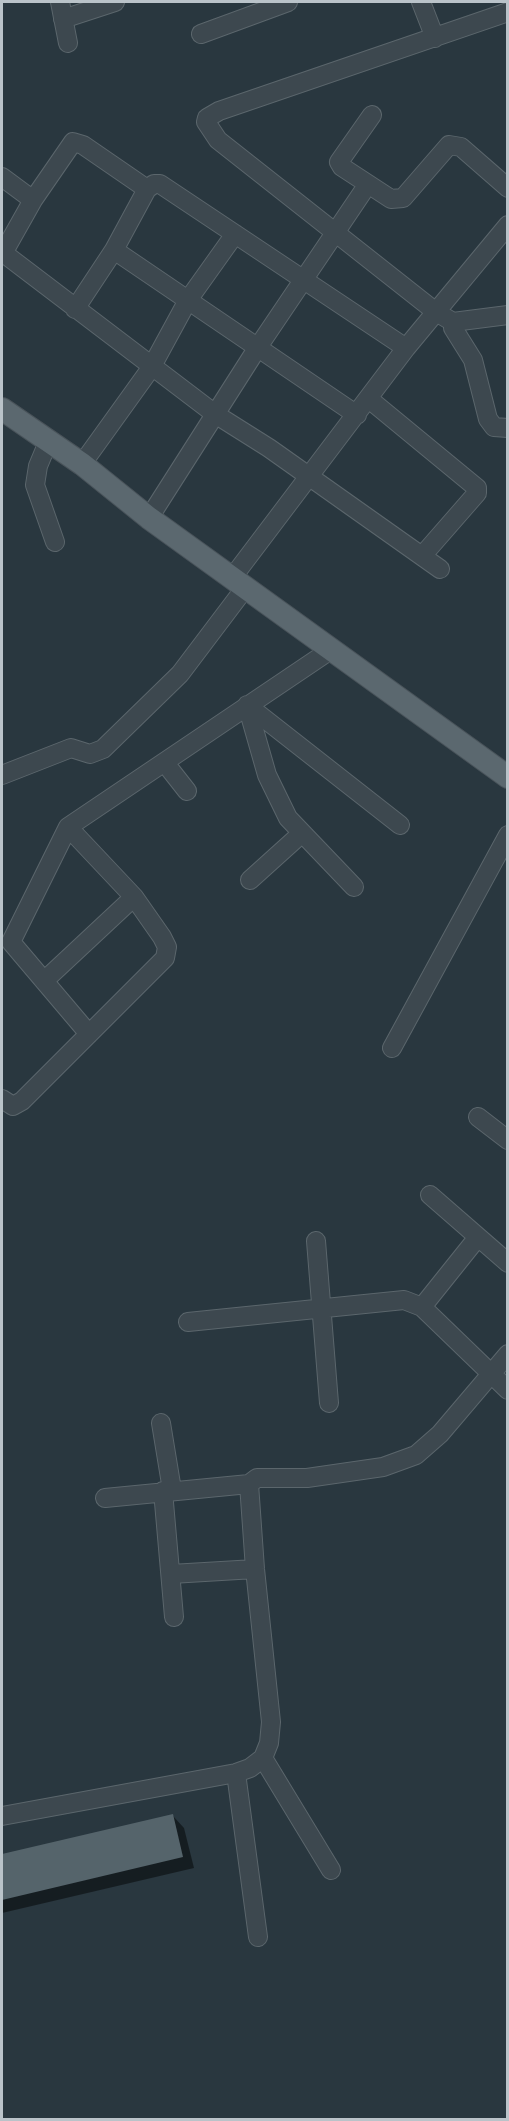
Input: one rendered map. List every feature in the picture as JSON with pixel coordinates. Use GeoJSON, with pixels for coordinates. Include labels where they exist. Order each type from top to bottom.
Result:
{"type":"FeatureCollection","features":[{"type":"Feature","properties":{"kind":"main road"},"geometry":{"type":"LineString","coordinates":[[2,411],[82,464],[149,518],[507,777]]}},
{"type":"Feature","properties":{"kind":"street"},"geometry":{"type":"LineString","coordinates":[[68,44],[62,10],[115,2]]}},
{"type":"Feature","properties":{"kind":"street"},"geometry":{"type":"LineString","coordinates":[[201,34],[288,2]]}},
{"type":"Feature","properties":{"kind":"street"},"geometry":{"type":"LineString","coordinates":[[421,2],[435,38]]}},
{"type":"Feature","properties":{"kind":"street"},"geometry":{"type":"LineString","coordinates":[[507,12],[219,111],[207,118],[209,130],[218,140],[436,312],[453,322],[507,315]]}},
{"type":"Feature","properties":{"kind":"street"},"geometry":{"type":"LineString","coordinates":[[372,115],[339,162],[342,167],[391,199],[403,198],[444,148],[455,145],[461,147],[507,188]]}},
{"type":"Feature","properties":{"kind":"street"},"geometry":{"type":"LineString","coordinates":[[147,189],[82,145],[73,142],[33,200],[2,253],[151,368],[440,569]]}},
{"type":"Feature","properties":{"kind":"street"},"geometry":{"type":"LineString","coordinates":[[2,177],[33,200]]}},
{"type":"Feature","properties":{"kind":"street"},"geometry":{"type":"LineString","coordinates":[[75,309],[114,250],[147,189],[154,184],[160,184],[406,348]]}},
{"type":"Feature","properties":{"kind":"street"},"geometry":{"type":"LineString","coordinates":[[149,518],[334,230],[368,184]]}},
{"type":"Feature","properties":{"kind":"street"},"geometry":{"type":"LineString","coordinates":[[2,774],[70,748],[90,754],[103,749],[180,674],[307,476],[357,415],[406,348],[507,225]]}},
{"type":"Feature","properties":{"kind":"street"},"geometry":{"type":"LineString","coordinates":[[82,464],[151,368],[188,300],[235,234]]}},
{"type":"Feature","properties":{"kind":"street"},"geometry":{"type":"LineString","coordinates":[[114,250],[357,415]]}},
{"type":"Feature","properties":{"kind":"street"},"geometry":{"type":"LineString","coordinates":[[453,322],[453,328],[473,360],[488,418],[494,427],[507,428]]}},
{"type":"Feature","properties":{"kind":"street"},"geometry":{"type":"LineString","coordinates":[[369,399],[477,488],[477,493],[422,556]]}},
{"type":"Feature","properties":{"kind":"street"},"geometry":{"type":"LineString","coordinates":[[48,442],[38,466],[35,485],[55,542]]}},
{"type":"Feature","properties":{"kind":"street"},"geometry":{"type":"LineString","coordinates":[[90,1034],[6,939],[68,827],[332,650]]}},
{"type":"Feature","properties":{"kind":"street"},"geometry":{"type":"LineString","coordinates":[[247,705],[400,825]]}},
{"type":"Feature","properties":{"kind":"street"},"geometry":{"type":"LineString","coordinates":[[247,705],[267,775],[288,818],[354,887]]}},
{"type":"Feature","properties":{"kind":"street"},"geometry":{"type":"LineString","coordinates":[[165,763],[187,791]]}},
{"type":"Feature","properties":{"kind":"street"},"geometry":{"type":"LineString","coordinates":[[2,1099],[13,1106],[22,1101],[165,958],[167,947],[162,937],[134,897],[68,827]]}},
{"type":"Feature","properties":{"kind":"street"},"geometry":{"type":"LineString","coordinates":[[250,880],[301,834]]}},
{"type":"Feature","properties":{"kind":"street"},"geometry":{"type":"LineString","coordinates":[[392,1048],[507,835]]}},
{"type":"Feature","properties":{"kind":"street"},"geometry":{"type":"LineString","coordinates":[[44,981],[134,897]]}},
{"type":"Feature","properties":{"kind":"street"},"geometry":{"type":"LineString","coordinates":[[478,1117],[507,1140]]}},
{"type":"Feature","properties":{"kind":"street"},"geometry":{"type":"LineString","coordinates":[[430,1195],[507,1263]]}},
{"type":"Feature","properties":{"kind":"street"},"geometry":{"type":"LineString","coordinates":[[422,1307],[478,1237]]}},
{"type":"Feature","properties":{"kind":"street"},"geometry":{"type":"LineString","coordinates":[[316,1241],[329,1404]]}},
{"type":"Feature","properties":{"kind":"street"},"geometry":{"type":"LineString","coordinates":[[188,1322],[404,1300],[422,1307],[489,1375],[507,1390]]}},
{"type":"Feature","properties":{"kind":"street"},"geometry":{"type":"LineString","coordinates":[[105,1498],[249,1484],[257,1478],[307,1478],[383,1467],[416,1455],[440,1434],[507,1354]]}},
{"type":"Feature","properties":{"kind":"street"},"geometry":{"type":"LineString","coordinates":[[161,1423],[174,1617]]}},
{"type":"Feature","properties":{"kind":"street"},"geometry":{"type":"LineString","coordinates":[[2,1816],[236,1773],[250,1768],[263,1758],[269,1743],[271,1722],[255,1569],[249,1484]]}},
{"type":"Feature","properties":{"kind":"street"},"geometry":{"type":"LineString","coordinates":[[171,1574],[255,1569]]}},
{"type":"Feature","properties":{"kind":"street"},"geometry":{"type":"LineString","coordinates":[[263,1758],[332,1870]]}},
{"type":"Feature","properties":{"kind":"street"},"geometry":{"type":"LineString","coordinates":[[236,1773],[258,1937]]}},
{"type":"Feature","properties":{"kind":"building"},"geometry":{"type":"Polygon","coordinates":[[[173,1814],[183,1857],[2,1900],[2,1854],[173,1814]]]}}]}
